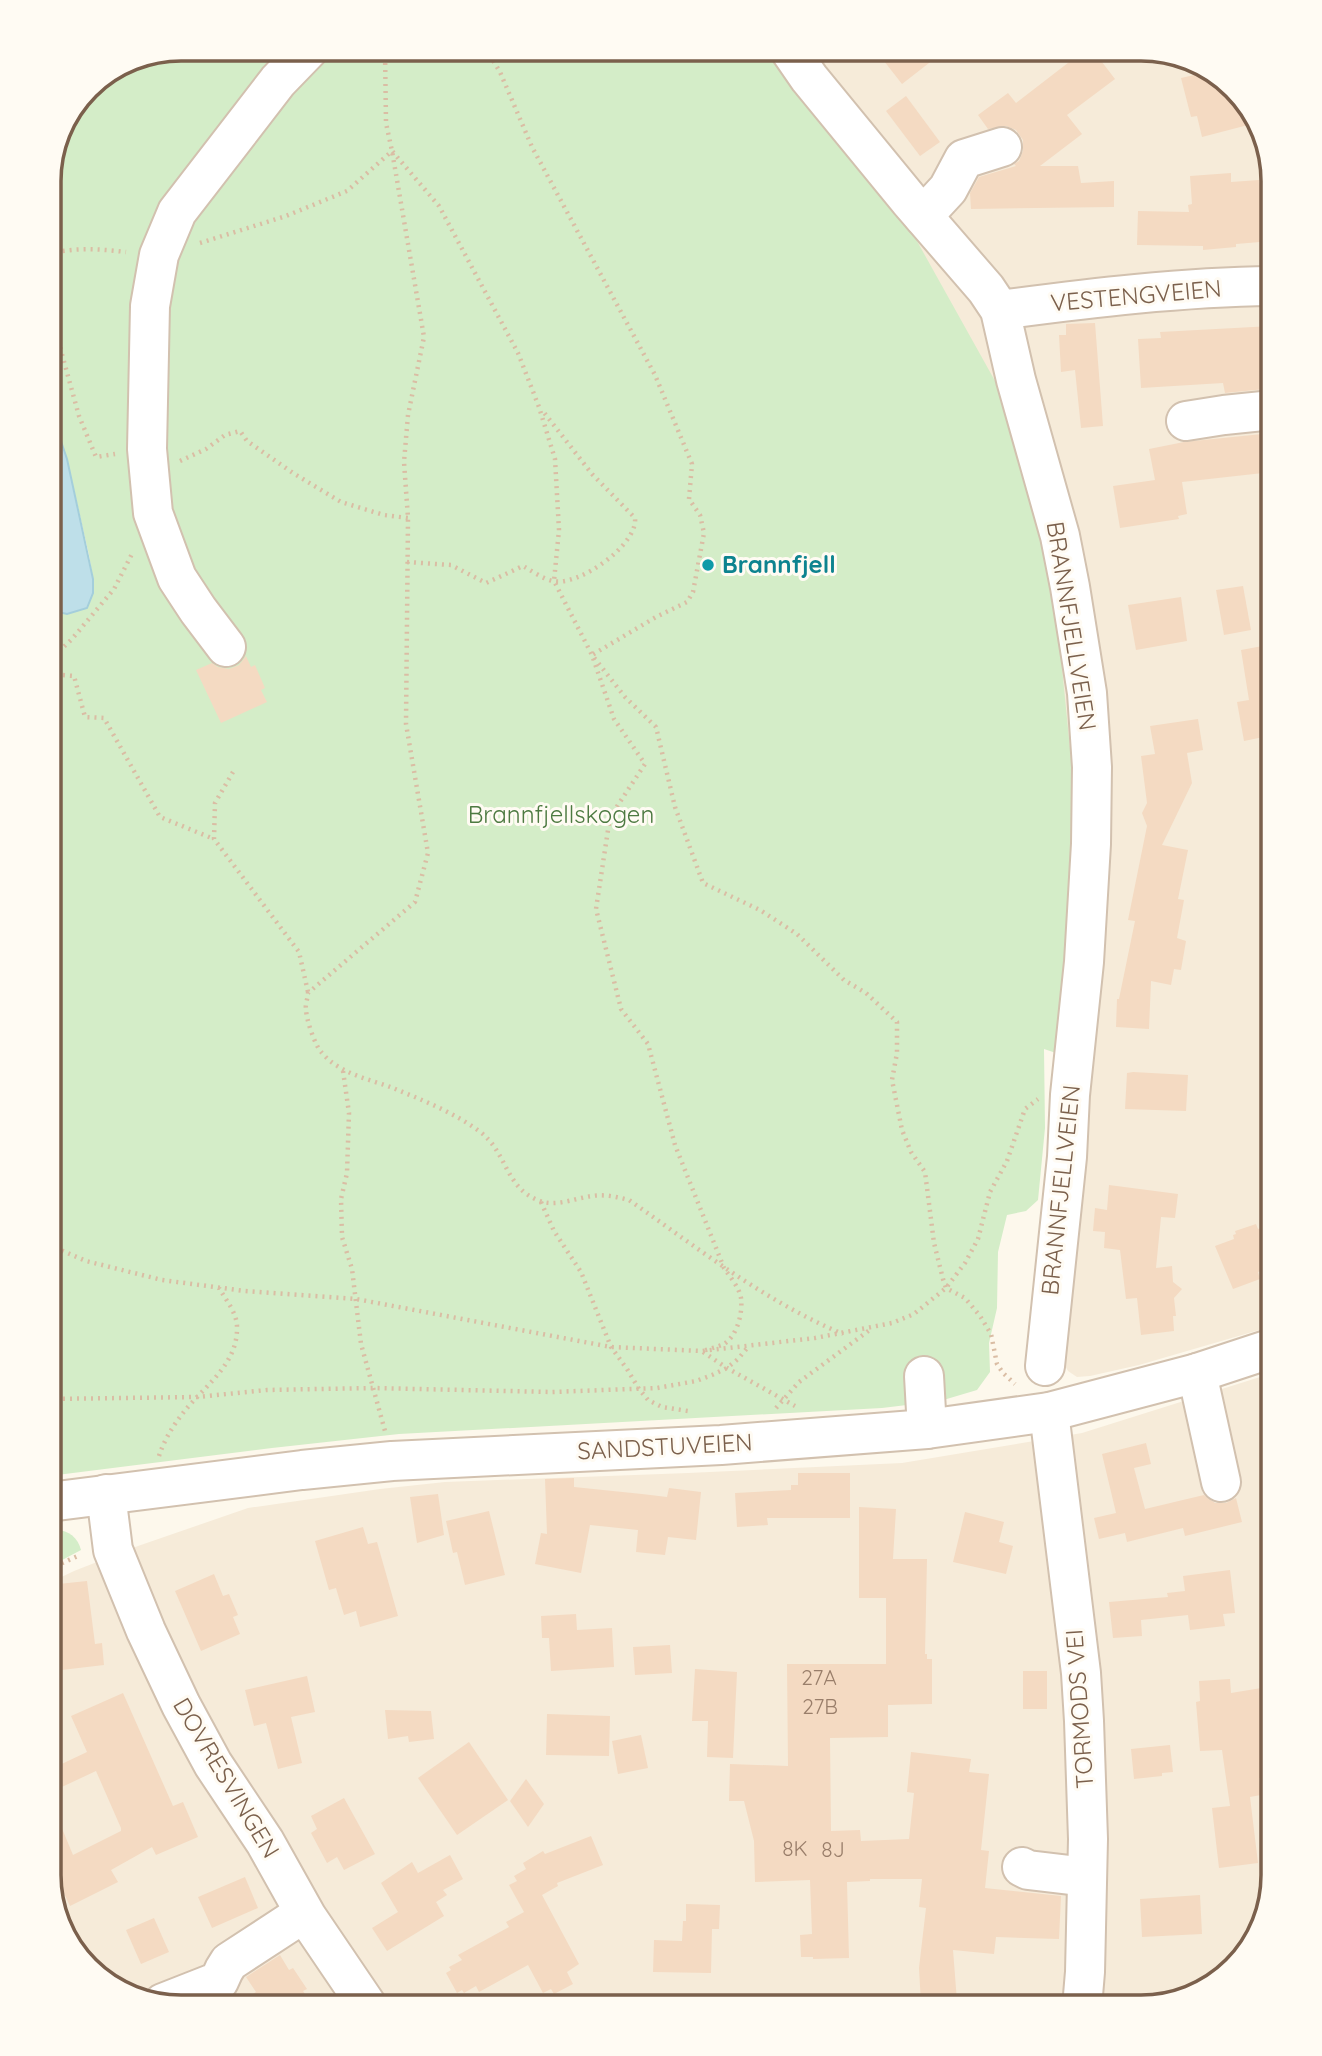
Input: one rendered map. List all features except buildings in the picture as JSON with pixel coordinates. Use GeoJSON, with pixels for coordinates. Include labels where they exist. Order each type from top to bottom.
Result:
{"type":"FeatureCollection","features":[{"type":"Feature","properties":{"kind":"street"},"geometry":{"type":"LineString","coordinates":[[226,647],[177,578],[153,513],[147,449],[150,306],[159,255],[177,212],[278,81],[297,61]]}},
{"type":"Feature","properties":{"kind":"street","name":"BRANNFJELLVEIEN"},"geometry":{"type":"LineString","coordinates":[[798,62],[986,289],[1000,310],[1016,380],[1060,536],[1070,587],[1087,693],[1092,767],[1091,844],[1067,1157],[1032,1376]]}},
{"type":"Feature","properties":{"kind":"street"},"geometry":{"type":"LineString","coordinates":[[923,216],[948,189],[964,159],[1002,147]]}},
{"type":"Feature","properties":{"kind":"street","name":"VESTENGVEIEN"},"geometry":{"type":"LineString","coordinates":[[1000,310],[1129,295],[1261,286]]}},
{"type":"Feature","properties":{"kind":"street"},"geometry":{"type":"LineString","coordinates":[[1186,421],[1261,411]]}},
{"type":"Feature","properties":{"kind":"street","name":"SANDSTUVEIEN"},"geometry":{"type":"LineString","coordinates":[[61,1500],[392,1461],[739,1443],[928,1429],[1049,1412],[1197,1373],[1261,1352]]}},
{"type":"Feature","properties":{"kind":"street"},"geometry":{"type":"LineString","coordinates":[[1197,1373],[1221,1482]]}},
{"type":"Feature","properties":{"kind":"street"},"geometry":{"type":"LineString","coordinates":[[924,1376],[928,1429]]}},
{"type":"Feature","properties":{"kind":"street","name":"TORMODS VEI"},"geometry":{"type":"LineString","coordinates":[[1049,1412],[1081,1673],[1088,1839],[1082,1995]]}},
{"type":"Feature","properties":{"kind":"street","name":"DOVRESVINGEN"},"geometry":{"type":"LineString","coordinates":[[106,1494],[113,1550],[146,1631],[181,1705],[229,1790],[265,1842],[304,1913],[359,1994]]}},
{"type":"Feature","properties":{"kind":"street"},"geometry":{"type":"LineString","coordinates":[[1021,1867],[1087,1877]]}},
{"type":"Feature","properties":{"kind":"street"},"geometry":{"type":"LineString","coordinates":[[186,1994],[219,1981],[229,1962],[304,1913]]}},
{"type":"Feature","properties":{"kind":"path"},"geometry":{"type":"LineString","coordinates":[[308,993],[415,902],[428,853],[406,724],[408,519],[404,462],[408,415],[424,337],[386,123],[385,61]]}},
{"type":"Feature","properties":{"kind":"path"},"geometry":{"type":"LineString","coordinates":[[494,61],[532,147],[655,375],[692,464],[689,499],[699,515],[704,533],[692,592],[687,602],[592,655]]}},
{"type":"Feature","properties":{"kind":"path"},"geometry":{"type":"LineString","coordinates":[[62,250],[107,249],[159,255],[286,216],[347,191],[392,151]]}},
{"type":"Feature","properties":{"kind":"path"},"geometry":{"type":"LineString","coordinates":[[392,151],[439,206],[518,353],[555,459],[559,530],[554,582],[592,655],[614,719],[645,764],[610,817],[596,909],[621,1009],[648,1044],[675,1145],[724,1268],[734,1281],[741,1298],[737,1327],[732,1336],[725,1343],[702,1351]]}},
{"type":"Feature","properties":{"kind":"path"},"geometry":{"type":"LineString","coordinates":[[62,352],[79,416],[96,457],[147,449],[180,462],[206,449],[225,435],[240,431],[247,441],[341,502],[408,519]]}},
{"type":"Feature","properties":{"kind":"path"},"geometry":{"type":"LineString","coordinates":[[407,562],[451,565],[486,583],[523,566],[554,582],[569,580],[611,558],[621,548],[633,531],[635,518],[592,474],[539,407]]}},
{"type":"Feature","properties":{"kind":"path"},"geometry":{"type":"LineString","coordinates":[[62,649],[114,589],[153,513]]}},
{"type":"Feature","properties":{"kind":"path"},"geometry":{"type":"LineString","coordinates":[[592,655],[625,697],[656,727],[675,807],[703,883],[760,911],[797,934],[845,980],[866,993],[897,1021],[897,1053],[892,1080],[897,1111],[911,1152],[925,1172],[934,1243],[947,1288],[965,1298],[974,1307],[990,1334],[997,1364],[1003,1373],[1032,1376]]}},
{"type":"Feature","properties":{"kind":"path"},"geometry":{"type":"LineString","coordinates":[[62,675],[74,676],[85,717],[104,718],[160,817],[214,839],[299,952],[308,993],[306,1009],[321,1053],[343,1070],[445,1111],[479,1131],[495,1146],[516,1185],[541,1202],[552,1203],[594,1196],[629,1200],[724,1268],[798,1313],[843,1334]]}},
{"type":"Feature","properties":{"kind":"path"},"geometry":{"type":"LineString","coordinates":[[214,839],[215,803],[233,772]]}},
{"type":"Feature","properties":{"kind":"path"},"geometry":{"type":"LineString","coordinates":[[343,1070],[349,1112],[347,1173],[341,1199],[342,1237],[352,1269],[361,1344],[392,1461]]}},
{"type":"Feature","properties":{"kind":"path"},"geometry":{"type":"LineString","coordinates":[[61,1250],[86,1261],[162,1280],[245,1291],[356,1299],[611,1347],[702,1351],[843,1334],[872,1329],[914,1314],[947,1288],[978,1239],[990,1192],[1007,1161],[1025,1109],[1037,1100],[1070,1095]]}},
{"type":"Feature","properties":{"kind":"path"},"geometry":{"type":"LineString","coordinates":[[541,1202],[554,1231],[581,1272],[611,1347],[648,1400],[662,1407],[710,1414],[739,1443],[764,1422],[799,1382],[872,1329]]}},
{"type":"Feature","properties":{"kind":"path"},"geometry":{"type":"LineString","coordinates":[[153,1489],[161,1450],[170,1431],[221,1372],[233,1350],[237,1328],[234,1315],[219,1287]]}},
{"type":"Feature","properties":{"kind":"path"},"geometry":{"type":"LineString","coordinates":[[61,1399],[197,1397],[267,1390],[373,1388],[552,1392],[657,1388],[696,1381],[727,1368],[749,1347]]}},
{"type":"Feature","properties":{"kind":"path"},"geometry":{"type":"LineString","coordinates":[[702,1351],[782,1400],[811,1414],[830,1435]]}},
{"type":"Feature","properties":{"kind":"path"},"geometry":{"type":"LineString","coordinates":[[61,1564],[89,1551]]}},
{"type":"Feature","properties":{"kind":"shaded area"},"geometry":{"type":"Polygon","coordinates":[[[772,62],[1164,64],[1194,74],[1220,91],[1241,115],[1254,143],[1261,181],[1261,1329],[1139,1365],[1090,1376],[1077,1377],[1068,1371],[1063,1362],[1088,1048],[772,62]]]}},
{"type":"Feature","properties":{"kind":"shaded area"},"geometry":{"type":"Polygon","coordinates":[[[1261,1377],[1260,1890],[1252,1921],[1236,1948],[1226,1960],[1194,1982],[1172,1991],[1141,1995],[173,1994],[143,1988],[115,1975],[91,1954],[74,1928],[65,1906],[61,1875],[61,1577],[138,1546],[248,1508],[380,1489],[445,1482],[902,1463],[1082,1433],[1261,1377]]]}},
{"type":"Feature","properties":{"kind":"green space","name":"Brannfjellskogen"},"geometry":{"type":"Polygon","coordinates":[[[181,61],[805,62],[855,130],[1009,406],[1053,577],[1075,799],[1062,1055],[1044,1049],[1045,1128],[1038,1200],[1026,1211],[1007,1215],[998,1252],[997,1308],[989,1343],[990,1372],[977,1390],[940,1401],[882,1408],[399,1434],[61,1474],[62,613],[67,614],[93,593],[89,555],[62,444],[62,173],[65,150],[86,108],[102,91],[121,77],[143,68],[181,61]]]}},
{"type":"Feature","properties":{"kind":"green space"},"geometry":{"type":"Polygon","coordinates":[[[61,1531],[72,1536],[81,1550],[61,1561],[61,1531]]]}},
{"type":"Feature","properties":{"kind":"water"},"geometry":{"type":"Polygon","coordinates":[[[62,444],[93,579],[93,593],[87,608],[67,614],[62,613],[62,444]]]}},
{"type":"Feature","properties":{"kind":"place","name":"Brannfjell"},"geometry":{"type":"Point","coordinates":[708,565]}}]}
